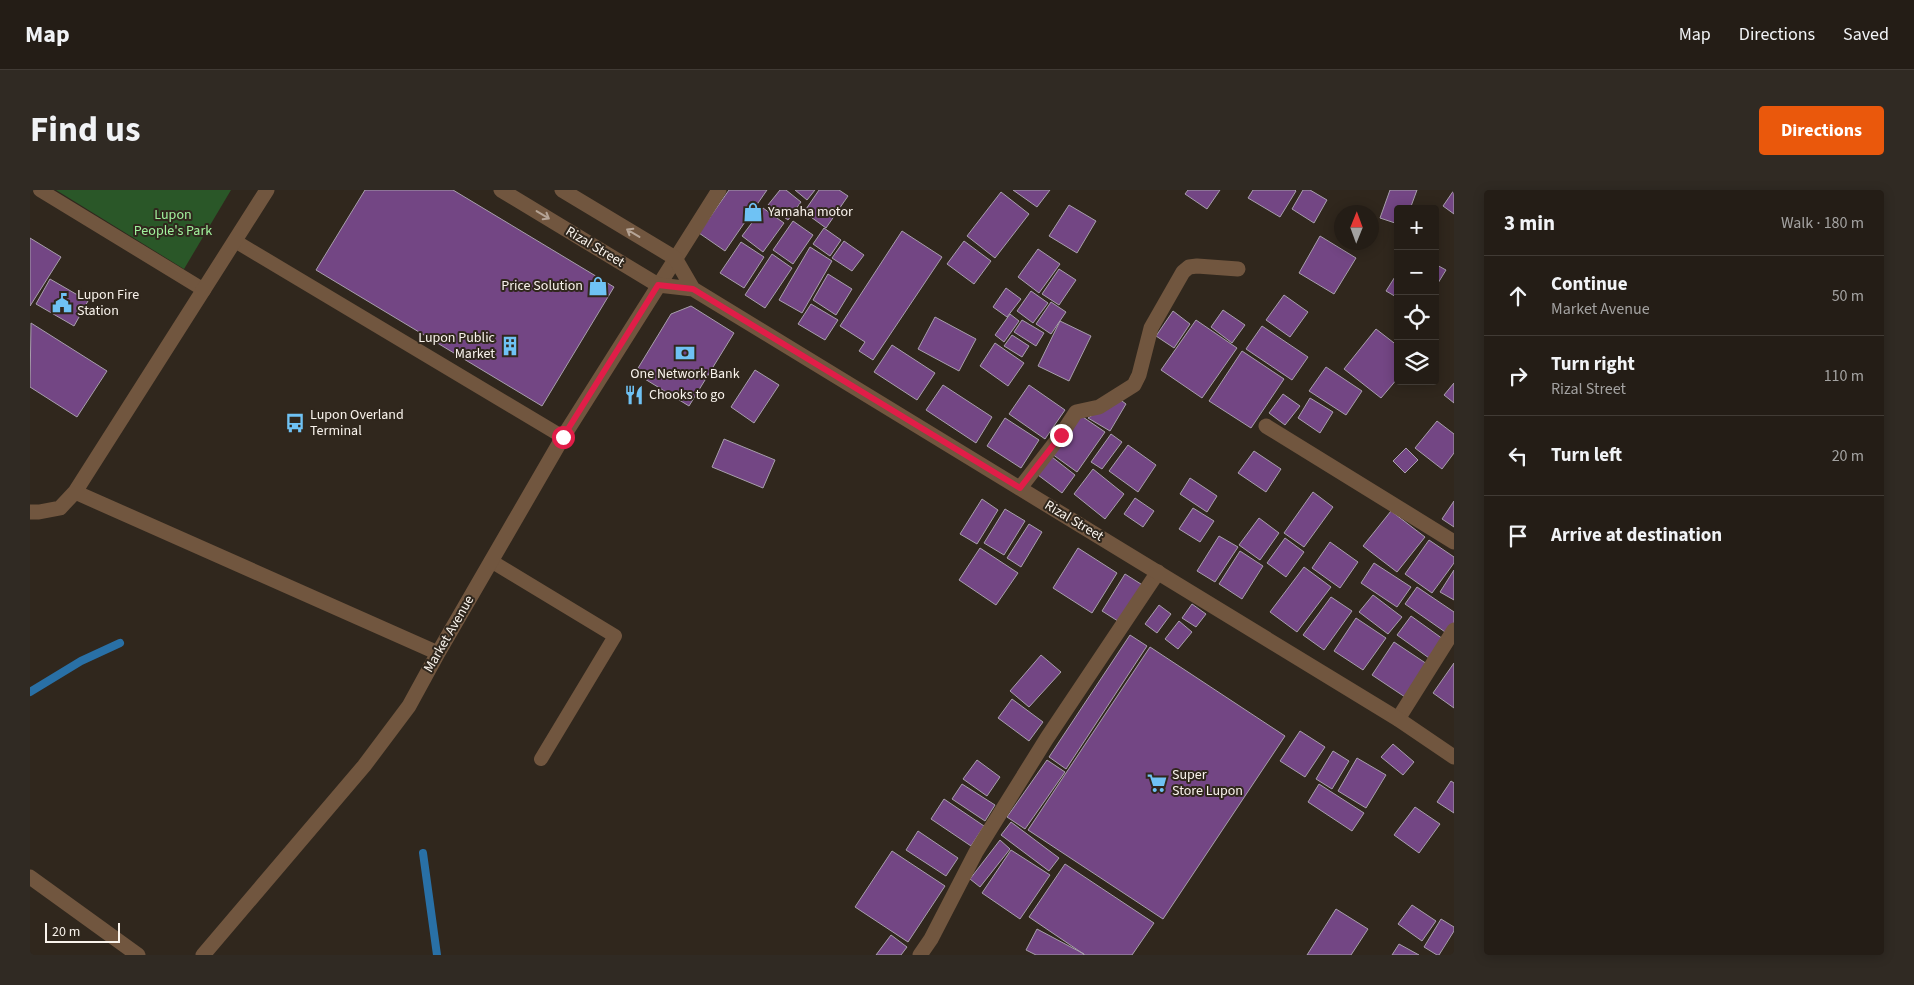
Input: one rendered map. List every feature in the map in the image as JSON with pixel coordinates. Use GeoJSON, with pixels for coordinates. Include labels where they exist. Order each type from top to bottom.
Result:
{"type":"FeatureCollection","features":[{"type":"Feature","properties":{"kind":"street"},"geometry":{"type":"LineString","coordinates":[[30,512],[60,508],[75,492],[267,190]]}},
{"type":"Feature","properties":{"kind":"street","name":"Rizal Street"},"geometry":{"type":"LineString","coordinates":[[501,190],[658,285],[693,289],[1398,719],[1454,757]]}},
{"type":"Feature","properties":{"kind":"street","name":"Rizal Street"},"geometry":{"type":"LineString","coordinates":[[562,190],[675,258],[693,289]]}},
{"type":"Feature","properties":{"kind":"street","name":"Market Avenue"},"geometry":{"type":"LineString","coordinates":[[203,955],[364,766],[409,706],[563,437],[719,190]]}},
{"type":"Feature","properties":{"kind":"street"},"geometry":{"type":"LineString","coordinates":[[1020,488],[1061,435],[1076,412],[1099,407],[1134,385],[1139,375],[1151,328],[1183,272],[1189,267],[1197,266],[1238,269]]}},
{"type":"Feature","properties":{"kind":"street"},"geometry":{"type":"LineString","coordinates":[[1266,426],[1454,542]]}},
{"type":"Feature","properties":{"kind":"street"},"geometry":{"type":"LineString","coordinates":[[75,492],[438,653]]}},
{"type":"Feature","properties":{"kind":"street"},"geometry":{"type":"LineString","coordinates":[[920,955],[931,939],[976,852],[1048,738],[1158,572]]}},
{"type":"Feature","properties":{"kind":"street"},"geometry":{"type":"LineString","coordinates":[[1398,719],[1454,630]]}},
{"type":"Feature","properties":{"kind":"street"},"geometry":{"type":"LineString","coordinates":[[30,877],[138,955]]}},
{"type":"Feature","properties":{"kind":"lane"},"geometry":{"type":"LineString","coordinates":[[40,190],[204,290]]}},
{"type":"Feature","properties":{"kind":"lane"},"geometry":{"type":"LineString","coordinates":[[235,241],[563,437]]}},
{"type":"Feature","properties":{"kind":"lane"},"geometry":{"type":"LineString","coordinates":[[491,562],[615,636],[541,759]]}},
{"type":"Feature","properties":{"kind":"green space","name":"Lupon People's Park"},"geometry":{"type":"Polygon","coordinates":[[[56,190],[231,190],[184,269],[56,190]]]}},
{"type":"Feature","properties":{"kind":"building","name":"Lupon Public Market"},"geometry":{"type":"Polygon","coordinates":[[[365,190],[453,190],[614,287],[542,406],[316,270],[365,190]]]}},
{"type":"Feature","properties":{"kind":"building"},"geometry":{"type":"Polygon","coordinates":[[[729,190],[767,190],[725,251],[699,233],[729,190]]]}},
{"type":"Feature","properties":{"kind":"building"},"geometry":{"type":"Polygon","coordinates":[[[780,190],[786,190],[801,202],[788,220],[768,205],[780,190]]]}},
{"type":"Feature","properties":{"kind":"building"},"geometry":{"type":"Polygon","coordinates":[[[795,190],[815,190],[807,200],[795,190]]]}},
{"type":"Feature","properties":{"kind":"building"},"geometry":{"type":"Polygon","coordinates":[[[819,190],[839,190],[848,196],[826,228],[804,212],[819,190]]]}},
{"type":"Feature","properties":{"kind":"building"},"geometry":{"type":"Polygon","coordinates":[[[1013,190],[1050,190],[1037,207],[1013,190]]]}},
{"type":"Feature","properties":{"kind":"building"},"geometry":{"type":"Polygon","coordinates":[[[1188,190],[1220,190],[1207,209],[1185,194],[1188,190]]]}},
{"type":"Feature","properties":{"kind":"building"},"geometry":{"type":"Polygon","coordinates":[[[1253,190],[1296,191],[1280,217],[1248,198],[1253,190]]]}},
{"type":"Feature","properties":{"kind":"building"},"geometry":{"type":"Polygon","coordinates":[[[1303,190],[1310,190],[1327,200],[1314,223],[1292,209],[1303,190]]]}},
{"type":"Feature","properties":{"kind":"building"},"geometry":{"type":"Polygon","coordinates":[[[1390,190],[1417,190],[1411,205],[1394,205],[1394,223],[1380,218],[1390,190]]]}},
{"type":"Feature","properties":{"kind":"building"},"geometry":{"type":"Polygon","coordinates":[[[1454,190],[1454,214],[1443,206],[1454,190]]]}},
{"type":"Feature","properties":{"kind":"building"},"geometry":{"type":"Polygon","coordinates":[[[1001,192],[1029,214],[995,258],[967,236],[1001,192]]]}},
{"type":"Feature","properties":{"kind":"building"},"geometry":{"type":"Polygon","coordinates":[[[1069,205],[1096,221],[1077,253],[1049,236],[1069,205]]]}},
{"type":"Feature","properties":{"kind":"building"},"geometry":{"type":"Polygon","coordinates":[[[763,208],[784,223],[763,252],[742,236],[763,208]]]}},
{"type":"Feature","properties":{"kind":"building"},"geometry":{"type":"Polygon","coordinates":[[[793,221],[813,235],[793,264],[773,250],[793,221]]]}},
{"type":"Feature","properties":{"kind":"building"},"geometry":{"type":"Polygon","coordinates":[[[824,228],[841,240],[830,256],[813,244],[824,228]]]}},
{"type":"Feature","properties":{"kind":"building"},"geometry":{"type":"Polygon","coordinates":[[[902,231],[942,257],[873,360],[859,351],[865,342],[840,326],[902,231]]]}},
{"type":"Feature","properties":{"kind":"building"},"geometry":{"type":"Polygon","coordinates":[[[1320,236],[1334,245],[1334,250],[1343,250],[1356,258],[1334,294],[1299,273],[1320,236]]]}},
{"type":"Feature","properties":{"kind":"building"},"geometry":{"type":"Polygon","coordinates":[[[30,238],[61,257],[30,306],[30,238]]]}},
{"type":"Feature","properties":{"kind":"building"},"geometry":{"type":"Polygon","coordinates":[[[844,241],[864,255],[852,271],[832,258],[844,241]]]}},
{"type":"Feature","properties":{"kind":"building"},"geometry":{"type":"Polygon","coordinates":[[[964,241],[991,261],[974,284],[947,264],[964,241]]]}},
{"type":"Feature","properties":{"kind":"building"},"geometry":{"type":"Polygon","coordinates":[[[741,242],[764,257],[744,288],[720,273],[741,242]]]}},
{"type":"Feature","properties":{"kind":"building"},"geometry":{"type":"Polygon","coordinates":[[[810,247],[832,261],[802,313],[779,300],[810,247]]]}},
{"type":"Feature","properties":{"kind":"building"},"geometry":{"type":"Polygon","coordinates":[[[1038,249],[1060,264],[1039,293],[1018,277],[1038,249]]]}},
{"type":"Feature","properties":{"kind":"building"},"geometry":{"type":"Polygon","coordinates":[[[772,254],[792,268],[765,308],[745,295],[772,254]]]}},
{"type":"Feature","properties":{"kind":"building"},"geometry":{"type":"Polygon","coordinates":[[[1439,266],[1446,270],[1439,281],[1439,266]]]}},
{"type":"Feature","properties":{"kind":"building"},"geometry":{"type":"Polygon","coordinates":[[[1059,269],[1076,280],[1059,305],[1042,294],[1059,269]]]}},
{"type":"Feature","properties":{"kind":"building"},"geometry":{"type":"Polygon","coordinates":[[[828,274],[852,289],[836,315],[813,300],[828,274]]]}},
{"type":"Feature","properties":{"kind":"building"},"geometry":{"type":"Polygon","coordinates":[[[1394,278],[1394,296],[1386,291],[1394,278]]]}},
{"type":"Feature","properties":{"kind":"building","name":"Lupon Fire Station"},"geometry":{"type":"Polygon","coordinates":[[[50,279],[88,301],[74,326],[36,304],[50,279]]]}},
{"type":"Feature","properties":{"kind":"building"},"geometry":{"type":"Polygon","coordinates":[[[1006,288],[1021,299],[1007,317],[993,307],[1006,288]]]}},
{"type":"Feature","properties":{"kind":"building"},"geometry":{"type":"Polygon","coordinates":[[[1031,291],[1048,303],[1033,323],[1017,311],[1031,291]]]}},
{"type":"Feature","properties":{"kind":"building"},"geometry":{"type":"Polygon","coordinates":[[[1284,295],[1308,312],[1290,337],[1266,320],[1284,295]]]}},
{"type":"Feature","properties":{"kind":"building"},"geometry":{"type":"Polygon","coordinates":[[[1051,302],[1066,312],[1051,334],[1036,324],[1051,302]]]}},
{"type":"Feature","properties":{"kind":"building"},"geometry":{"type":"Polygon","coordinates":[[[811,304],[838,320],[825,340],[798,324],[811,304]]]}},
{"type":"Feature","properties":{"kind":"building","name":"One Network Bank"},"geometry":{"type":"Polygon","coordinates":[[[691,306],[734,333],[689,406],[635,373],[671,314],[691,306]]]}},
{"type":"Feature","properties":{"kind":"building"},"geometry":{"type":"Polygon","coordinates":[[[1223,310],[1245,325],[1232,343],[1211,327],[1223,310]]]}},
{"type":"Feature","properties":{"kind":"building"},"geometry":{"type":"Polygon","coordinates":[[[1173,311],[1190,324],[1174,348],[1156,336],[1173,311]]]}},
{"type":"Feature","properties":{"kind":"building"},"geometry":{"type":"Polygon","coordinates":[[[1010,314],[1019,321],[1004,342],[995,335],[1010,314]]]}},
{"type":"Feature","properties":{"kind":"building"},"geometry":{"type":"Polygon","coordinates":[[[935,317],[976,339],[959,371],[918,349],[935,317]]]}},
{"type":"Feature","properties":{"kind":"building"},"geometry":{"type":"Polygon","coordinates":[[[1022,320],[1044,333],[1036,346],[1014,332],[1022,320]]]}},
{"type":"Feature","properties":{"kind":"building"},"geometry":{"type":"Polygon","coordinates":[[[1196,320],[1237,348],[1202,398],[1161,370],[1196,320]]]}},
{"type":"Feature","properties":{"kind":"building"},"geometry":{"type":"Polygon","coordinates":[[[1060,321],[1091,336],[1069,381],[1038,366],[1060,321]]]}},
{"type":"Feature","properties":{"kind":"building"},"geometry":{"type":"Polygon","coordinates":[[[31,323],[107,371],[77,417],[30,387],[31,323]]]}},
{"type":"Feature","properties":{"kind":"building"},"geometry":{"type":"Polygon","coordinates":[[[1262,326],[1308,357],[1292,380],[1246,349],[1262,326]]]}},
{"type":"Feature","properties":{"kind":"building"},"geometry":{"type":"Polygon","coordinates":[[[1376,329],[1394,343],[1394,383],[1381,398],[1344,369],[1376,329]]]}},
{"type":"Feature","properties":{"kind":"building"},"geometry":{"type":"Polygon","coordinates":[[[1012,335],[1029,346],[1022,357],[1004,346],[1012,335]]]}},
{"type":"Feature","properties":{"kind":"building"},"geometry":{"type":"Polygon","coordinates":[[[995,343],[1024,363],[1008,386],[980,366],[995,343]]]}},
{"type":"Feature","properties":{"kind":"building"},"geometry":{"type":"Polygon","coordinates":[[[892,345],[935,373],[917,400],[874,372],[892,345]]]}},
{"type":"Feature","properties":{"kind":"building"},"geometry":{"type":"Polygon","coordinates":[[[1242,351],[1284,379],[1251,428],[1209,401],[1242,351]]]}},
{"type":"Feature","properties":{"kind":"building"},"geometry":{"type":"Polygon","coordinates":[[[1326,367],[1362,391],[1346,415],[1309,391],[1326,367]]]}},
{"type":"Feature","properties":{"kind":"building"},"geometry":{"type":"Polygon","coordinates":[[[755,370],[779,385],[754,423],[731,407],[755,370]]]}},
{"type":"Feature","properties":{"kind":"building"},"geometry":{"type":"Polygon","coordinates":[[[1454,383],[1454,403],[1444,395],[1454,383]]]}},
{"type":"Feature","properties":{"kind":"building"},"geometry":{"type":"Polygon","coordinates":[[[943,385],[992,417],[976,443],[926,410],[943,385]]]}},
{"type":"Feature","properties":{"kind":"building"},"geometry":{"type":"Polygon","coordinates":[[[1029,385],[1065,410],[1045,439],[1009,414],[1029,385]]]}},
{"type":"Feature","properties":{"kind":"building"},"geometry":{"type":"Polygon","coordinates":[[[1283,394],[1300,406],[1285,425],[1269,413],[1283,394]]]}},
{"type":"Feature","properties":{"kind":"building"},"geometry":{"type":"Polygon","coordinates":[[[1118,398],[1126,404],[1110,431],[1088,418],[1118,398]]]}},
{"type":"Feature","properties":{"kind":"building"},"geometry":{"type":"Polygon","coordinates":[[[1310,398],[1333,412],[1320,433],[1298,418],[1310,398]]]}},
{"type":"Feature","properties":{"kind":"building"},"geometry":{"type":"Polygon","coordinates":[[[1080,415],[1105,432],[1077,472],[1052,454],[1080,415]]]}},
{"type":"Feature","properties":{"kind":"building"},"geometry":{"type":"Polygon","coordinates":[[[1005,418],[1039,440],[1021,468],[987,446],[1005,418]]]}},
{"type":"Feature","properties":{"kind":"building"},"geometry":{"type":"Polygon","coordinates":[[[1437,421],[1454,434],[1454,453],[1442,469],[1415,448],[1437,421]]]}},
{"type":"Feature","properties":{"kind":"building"},"geometry":{"type":"Polygon","coordinates":[[[1111,434],[1122,442],[1102,469],[1091,462],[1111,434]]]}},
{"type":"Feature","properties":{"kind":"building"},"geometry":{"type":"Polygon","coordinates":[[[724,439],[775,460],[763,488],[712,467],[724,439]]]}},
{"type":"Feature","properties":{"kind":"building"},"geometry":{"type":"Polygon","coordinates":[[[1128,445],[1156,465],[1138,492],[1109,471],[1128,445]]]}},
{"type":"Feature","properties":{"kind":"building"},"geometry":{"type":"Polygon","coordinates":[[[1406,448],[1418,460],[1405,473],[1393,461],[1406,448]]]}},
{"type":"Feature","properties":{"kind":"building"},"geometry":{"type":"Polygon","coordinates":[[[1254,451],[1281,469],[1266,492],[1238,473],[1254,451]]]}},
{"type":"Feature","properties":{"kind":"building"},"geometry":{"type":"Polygon","coordinates":[[[1052,457],[1075,475],[1062,493],[1038,475],[1052,457]]]}},
{"type":"Feature","properties":{"kind":"building"},"geometry":{"type":"Polygon","coordinates":[[[1093,469],[1124,494],[1105,519],[1074,494],[1093,469]]]}},
{"type":"Feature","properties":{"kind":"building"},"geometry":{"type":"Polygon","coordinates":[[[1190,478],[1217,496],[1207,512],[1180,494],[1190,478]]]}},
{"type":"Feature","properties":{"kind":"building"},"geometry":{"type":"Polygon","coordinates":[[[1313,492],[1333,507],[1304,547],[1284,533],[1313,492]]]}},
{"type":"Feature","properties":{"kind":"building"},"geometry":{"type":"Polygon","coordinates":[[[1135,498],[1154,511],[1143,527],[1124,514],[1135,498]]]}},
{"type":"Feature","properties":{"kind":"building"},"geometry":{"type":"Polygon","coordinates":[[[982,499],[998,510],[977,544],[960,534],[982,499]]]}},
{"type":"Feature","properties":{"kind":"building"},"geometry":{"type":"Polygon","coordinates":[[[1454,501],[1454,527],[1442,519],[1454,501]]]}},
{"type":"Feature","properties":{"kind":"building"},"geometry":{"type":"Polygon","coordinates":[[[1193,508],[1214,521],[1200,542],[1179,529],[1193,508]]]}},
{"type":"Feature","properties":{"kind":"building"},"geometry":{"type":"Polygon","coordinates":[[[1005,509],[1025,521],[1004,555],[984,543],[1005,509]]]}},
{"type":"Feature","properties":{"kind":"building"},"geometry":{"type":"Polygon","coordinates":[[[1391,511],[1425,537],[1397,572],[1363,546],[1391,511]]]}},
{"type":"Feature","properties":{"kind":"building"},"geometry":{"type":"Polygon","coordinates":[[[1259,518],[1279,533],[1260,560],[1239,545],[1259,518]]]}},
{"type":"Feature","properties":{"kind":"building"},"geometry":{"type":"Polygon","coordinates":[[[1029,524],[1042,532],[1021,567],[1007,558],[1029,524]]]}},
{"type":"Feature","properties":{"kind":"building"},"geometry":{"type":"Polygon","coordinates":[[[1219,536],[1238,547],[1215,582],[1197,571],[1219,536]]]}},
{"type":"Feature","properties":{"kind":"building"},"geometry":{"type":"Polygon","coordinates":[[[1285,538],[1304,552],[1286,577],[1267,563],[1285,538]]]}},
{"type":"Feature","properties":{"kind":"building"},"geometry":{"type":"Polygon","coordinates":[[[1429,540],[1454,557],[1454,563],[1432,593],[1405,574],[1429,540]]]}},
{"type":"Feature","properties":{"kind":"building"},"geometry":{"type":"Polygon","coordinates":[[[1330,542],[1358,562],[1340,588],[1312,568],[1330,542]]]}},
{"type":"Feature","properties":{"kind":"building"},"geometry":{"type":"Polygon","coordinates":[[[980,548],[1018,573],[996,605],[959,580],[980,548]]]}},
{"type":"Feature","properties":{"kind":"building"},"geometry":{"type":"Polygon","coordinates":[[[1078,548],[1117,573],[1092,613],[1053,588],[1078,548]]]}},
{"type":"Feature","properties":{"kind":"building"},"geometry":{"type":"Polygon","coordinates":[[[1240,551],[1263,566],[1242,599],[1219,584],[1240,551]]]}},
{"type":"Feature","properties":{"kind":"building"},"geometry":{"type":"Polygon","coordinates":[[[1374,563],[1411,587],[1397,607],[1361,583],[1374,563]]]}},
{"type":"Feature","properties":{"kind":"building"},"geometry":{"type":"Polygon","coordinates":[[[1304,567],[1331,587],[1297,632],[1270,612],[1304,567]]]}},
{"type":"Feature","properties":{"kind":"building"},"geometry":{"type":"Polygon","coordinates":[[[1454,570],[1454,600],[1440,592],[1454,570]]]}},
{"type":"Feature","properties":{"kind":"building"},"geometry":{"type":"Polygon","coordinates":[[[1125,574],[1144,586],[1121,623],[1102,611],[1125,574]]]}},
{"type":"Feature","properties":{"kind":"building"},"geometry":{"type":"Polygon","coordinates":[[[1417,587],[1454,612],[1454,626],[1448,634],[1405,604],[1417,587]]]}},
{"type":"Feature","properties":{"kind":"building"},"geometry":{"type":"Polygon","coordinates":[[[1373,595],[1402,617],[1388,634],[1359,612],[1373,595]]]}},
{"type":"Feature","properties":{"kind":"building"},"geometry":{"type":"Polygon","coordinates":[[[1331,597],[1352,611],[1324,650],[1303,635],[1331,597]]]}},
{"type":"Feature","properties":{"kind":"building"},"geometry":{"type":"Polygon","coordinates":[[[1192,604],[1206,614],[1196,627],[1182,618],[1192,604]]]}},
{"type":"Feature","properties":{"kind":"building"},"geometry":{"type":"Polygon","coordinates":[[[1159,605],[1171,614],[1157,633],[1145,624],[1159,605]]]}},
{"type":"Feature","properties":{"kind":"building"},"geometry":{"type":"Polygon","coordinates":[[[1411,616],[1443,639],[1429,658],[1397,635],[1411,616]]]}},
{"type":"Feature","properties":{"kind":"building"},"geometry":{"type":"Polygon","coordinates":[[[1356,618],[1386,638],[1363,670],[1334,651],[1356,618]]]}},
{"type":"Feature","properties":{"kind":"building"},"geometry":{"type":"Polygon","coordinates":[[[1179,621],[1192,632],[1178,649],[1165,639],[1179,621]]]}},
{"type":"Feature","properties":{"kind":"building"},"geometry":{"type":"Polygon","coordinates":[[[1130,635],[1147,646],[1066,769],[1049,757],[1130,635]]]}},
{"type":"Feature","properties":{"kind":"building"},"geometry":{"type":"Polygon","coordinates":[[[1394,642],[1427,664],[1405,697],[1372,675],[1394,642]]]}},
{"type":"Feature","properties":{"kind":"building","name":"Super Store Lupon"},"geometry":{"type":"Polygon","coordinates":[[[1150,647],[1285,736],[1163,919],[1028,830],[1150,647]]]}},
{"type":"Feature","properties":{"kind":"building"},"geometry":{"type":"Polygon","coordinates":[[[1041,655],[1061,672],[1029,707],[1010,691],[1041,655]]]}},
{"type":"Feature","properties":{"kind":"building"},"geometry":{"type":"Polygon","coordinates":[[[1454,663],[1454,708],[1433,693],[1454,663]]]}},
{"type":"Feature","properties":{"kind":"building"},"geometry":{"type":"Polygon","coordinates":[[[1012,699],[1043,722],[1029,741],[998,718],[1012,699]]]}},
{"type":"Feature","properties":{"kind":"building"},"geometry":{"type":"Polygon","coordinates":[[[1300,731],[1325,747],[1305,777],[1280,761],[1300,731]]]}},
{"type":"Feature","properties":{"kind":"building"},"geometry":{"type":"Polygon","coordinates":[[[1393,744],[1414,762],[1403,775],[1381,757],[1393,744]]]}},
{"type":"Feature","properties":{"kind":"building"},"geometry":{"type":"Polygon","coordinates":[[[1333,751],[1349,761],[1332,789],[1316,779],[1333,751]]]}},
{"type":"Feature","properties":{"kind":"building"},"geometry":{"type":"Polygon","coordinates":[[[1357,758],[1386,775],[1366,808],[1338,791],[1357,758]]]}},
{"type":"Feature","properties":{"kind":"building"},"geometry":{"type":"Polygon","coordinates":[[[977,760],[1000,777],[987,796],[963,779],[977,760]]]}},
{"type":"Feature","properties":{"kind":"building"},"geometry":{"type":"Polygon","coordinates":[[[1047,760],[1065,772],[1025,829],[1007,817],[1047,760]]]}},
{"type":"Feature","properties":{"kind":"building"},"geometry":{"type":"Polygon","coordinates":[[[1451,781],[1454,783],[1454,813],[1437,802],[1451,781]]]}},
{"type":"Feature","properties":{"kind":"building"},"geometry":{"type":"Polygon","coordinates":[[[962,784],[995,805],[985,821],[952,799],[962,784]]]}},
{"type":"Feature","properties":{"kind":"building"},"geometry":{"type":"Polygon","coordinates":[[[1319,784],[1364,813],[1352,831],[1308,802],[1319,784]]]}},
{"type":"Feature","properties":{"kind":"building"},"geometry":{"type":"Polygon","coordinates":[[[944,799],[984,826],[971,846],[931,819],[944,799]]]}},
{"type":"Feature","properties":{"kind":"building"},"geometry":{"type":"Polygon","coordinates":[[[1415,807],[1440,824],[1419,853],[1394,835],[1415,807]]]}},
{"type":"Feature","properties":{"kind":"building"},"geometry":{"type":"Polygon","coordinates":[[[1011,822],[1059,858],[1049,871],[1001,835],[1011,822]]]}},
{"type":"Feature","properties":{"kind":"building"},"geometry":{"type":"Polygon","coordinates":[[[918,831],[958,858],[946,876],[906,850],[918,831]]]}},
{"type":"Feature","properties":{"kind":"building"},"geometry":{"type":"Polygon","coordinates":[[[1000,840],[1010,849],[980,887],[970,879],[1000,840]]]}},
{"type":"Feature","properties":{"kind":"building"},"geometry":{"type":"Polygon","coordinates":[[[1011,850],[1050,875],[1020,919],[982,893],[1011,850]]]}},
{"type":"Feature","properties":{"kind":"building"},"geometry":{"type":"Polygon","coordinates":[[[892,851],[945,886],[908,942],[855,907],[892,851]]]}},
{"type":"Feature","properties":{"kind":"building"},"geometry":{"type":"Polygon","coordinates":[[[1065,864],[1154,923],[1132,955],[1085,955],[1029,917],[1065,864]]]}},
{"type":"Feature","properties":{"kind":"building"},"geometry":{"type":"Polygon","coordinates":[[[1412,905],[1436,921],[1422,941],[1398,924],[1412,905]]]}},
{"type":"Feature","properties":{"kind":"building"},"geometry":{"type":"Polygon","coordinates":[[[1336,909],[1368,929],[1351,955],[1307,955],[1336,909]]]}},
{"type":"Feature","properties":{"kind":"building"},"geometry":{"type":"Polygon","coordinates":[[[1441,919],[1454,927],[1454,931],[1439,955],[1437,955],[1424,947],[1441,919]]]}},
{"type":"Feature","properties":{"kind":"building"},"geometry":{"type":"Polygon","coordinates":[[[1037,929],[1084,954],[1036,955],[1026,950],[1037,929]]]}},
{"type":"Feature","properties":{"kind":"building"},"geometry":{"type":"Polygon","coordinates":[[[891,935],[907,947],[901,955],[876,955],[891,935]]]}},
{"type":"Feature","properties":{"kind":"building"},"geometry":{"type":"Polygon","coordinates":[[[1399,944],[1419,955],[1392,955],[1399,944]]]}},
{"type":"Feature","properties":{"kind":"waterway"},"geometry":{"type":"LineString","coordinates":[[30,692],[81,661],[120,643]]}},
{"type":"Feature","properties":{"kind":"waterway"},"geometry":{"type":"LineString","coordinates":[[423,853],[437,955]]}},
{"type":"Feature","properties":{"kind":"place","name":"Yamaha motor"},"geometry":{"type":"Point","coordinates":[753,212]}},
{"type":"Feature","properties":{"kind":"place","name":"Price Solution"},"geometry":{"type":"Point","coordinates":[598,286]}},
{"type":"Feature","properties":{"kind":"place","name":"Lupon Fire Station"},"geometry":{"type":"Point","coordinates":[62,303]}},
{"type":"Feature","properties":{"kind":"place","name":"Lupon Public Market"},"geometry":{"type":"Point","coordinates":[510,346]}},
{"type":"Feature","properties":{"kind":"place","name":"One Network Bank"},"geometry":{"type":"Point","coordinates":[685,353]}},
{"type":"Feature","properties":{"kind":"place","name":"Chooks to go"},"geometry":{"type":"Point","coordinates":[634,395]}},
{"type":"Feature","properties":{"kind":"place","name":"Lupon Overland Terminal"},"geometry":{"type":"Point","coordinates":[295,423]}},
{"type":"Feature","properties":{"kind":"place","name":"Super Store Lupon"},"geometry":{"type":"Point","coordinates":[1157,783]}},
{"type":"Feature","properties":{"kind":"route"},"geometry":{"type":"LineString","coordinates":[[563,437],[658,285],[693,289],[1020,488],[1061,435]]}}]}
